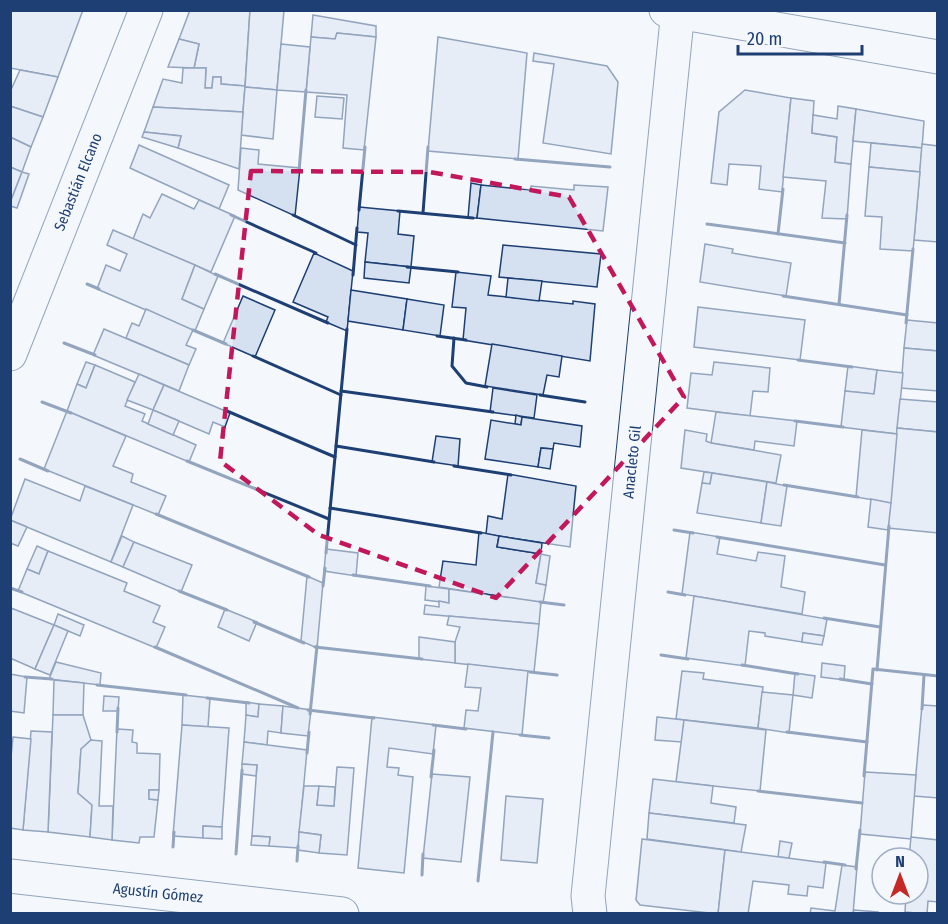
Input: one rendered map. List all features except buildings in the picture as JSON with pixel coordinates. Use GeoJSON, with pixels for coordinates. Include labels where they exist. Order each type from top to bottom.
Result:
{"type":"FeatureCollection","features":[{"type":"Feature","properties":{"kind":"street","name":"Sebastián Elcano"},"geometry":{"type":"LineString","coordinates":[[10,354],[146,10]]}},
{"type":"Feature","properties":{"kind":"street"},"geometry":{"type":"LineString","coordinates":[[674,11],[938,57]]}},
{"type":"Feature","properties":{"kind":"street","name":"Anacleto Gil"},"geometry":{"type":"LineString","coordinates":[[590,914],[588,896],[674,11]]}},
{"type":"Feature","properties":{"kind":"street","name":"Agustín Gómez"},"geometry":{"type":"LineString","coordinates":[[10,876],[342,914]]}},
{"type":"Feature","properties":{"kind":"highlighted area"},"geometry":{"type":"Polygon","coordinates":[[[251,171],[430,172],[569,197],[684,397],[496,598],[319,535],[220,461],[251,171]]]}},
{"type":"Feature","properties":{"kind":"wall"},"geometry":{"type":"LineString","coordinates":[[299,171],[306,90]]}},
{"type":"Feature","properties":{"kind":"wall"},"geometry":{"type":"LineString","coordinates":[[359,210],[365,147]]}},
{"type":"Feature","properties":{"kind":"wall"},"geometry":{"type":"LineString","coordinates":[[423,213],[428,147]]}},
{"type":"Feature","properties":{"kind":"wall"},"geometry":{"type":"LineString","coordinates":[[515,159],[610,167]]}},
{"type":"Feature","properties":{"kind":"wall"},"geometry":{"type":"LineString","coordinates":[[778,234],[783,189]]}},
{"type":"Feature","properties":{"kind":"wall"},"geometry":{"type":"LineString","coordinates":[[398,211],[473,218]]}},
{"type":"Feature","properties":{"kind":"wall"},"geometry":{"type":"LineString","coordinates":[[231,215],[316,253]]}},
{"type":"Feature","properties":{"kind":"wall"},"geometry":{"type":"LineString","coordinates":[[293,215],[356,245]]}},
{"type":"Feature","properties":{"kind":"wall"},"geometry":{"type":"LineString","coordinates":[[839,304],[847,215]]}},
{"type":"Feature","properties":{"kind":"wall"},"geometry":{"type":"LineString","coordinates":[[707,224],[845,243]]}},
{"type":"Feature","properties":{"kind":"wall"},"geometry":{"type":"LineString","coordinates":[[353,275],[357,228]]}},
{"type":"Feature","properties":{"kind":"wall"},"geometry":{"type":"LineString","coordinates":[[906,323],[913,249]]}},
{"type":"Feature","properties":{"kind":"wall"},"geometry":{"type":"LineString","coordinates":[[407,267],[458,272]]}},
{"type":"Feature","properties":{"kind":"wall"},"geometry":{"type":"LineString","coordinates":[[215,274],[328,323]]}},
{"type":"Feature","properties":{"kind":"wall"},"geometry":{"type":"LineString","coordinates":[[87,284],[99,289]]}},
{"type":"Feature","properties":{"kind":"wall"},"geometry":{"type":"LineString","coordinates":[[783,296],[907,315]]}},
{"type":"Feature","properties":{"kind":"wall"},"geometry":{"type":"LineString","coordinates":[[326,553],[347,329]]}},
{"type":"Feature","properties":{"kind":"wall"},"geometry":{"type":"LineString","coordinates":[[193,330],[226,344]]}},
{"type":"Feature","properties":{"kind":"wall"},"geometry":{"type":"LineString","coordinates":[[437,336],[466,340]]}},
{"type":"Feature","properties":{"kind":"wall"},"geometry":{"type":"LineString","coordinates":[[454,338],[452,366],[466,383],[487,387]]}},
{"type":"Feature","properties":{"kind":"wall"},"geometry":{"type":"LineString","coordinates":[[64,343],[95,355]]}},
{"type":"Feature","properties":{"kind":"wall"},"geometry":{"type":"LineString","coordinates":[[253,356],[341,395]]}},
{"type":"Feature","properties":{"kind":"wall"},"geometry":{"type":"LineString","coordinates":[[798,360],[852,367]]}},
{"type":"Feature","properties":{"kind":"wall"},"geometry":{"type":"LineString","coordinates":[[341,391],[493,412]]}},
{"type":"Feature","properties":{"kind":"wall"},"geometry":{"type":"LineString","coordinates":[[540,395],[585,402]]}},
{"type":"Feature","properties":{"kind":"wall"},"geometry":{"type":"LineString","coordinates":[[42,402],[71,413]]}},
{"type":"Feature","properties":{"kind":"wall"},"geometry":{"type":"LineString","coordinates":[[227,411],[335,457]]}},
{"type":"Feature","properties":{"kind":"wall"},"geometry":{"type":"LineString","coordinates":[[795,421],[843,427]]}},
{"type":"Feature","properties":{"kind":"wall"},"geometry":{"type":"LineString","coordinates":[[336,446],[434,462]]}},
{"type":"Feature","properties":{"kind":"wall"},"geometry":{"type":"LineString","coordinates":[[20,459],[48,471]]}},
{"type":"Feature","properties":{"kind":"wall"},"geometry":{"type":"LineString","coordinates":[[187,461],[329,519]]}},
{"type":"Feature","properties":{"kind":"wall"},"geometry":{"type":"LineString","coordinates":[[454,466],[511,475]]}},
{"type":"Feature","properties":{"kind":"wall"},"geometry":{"type":"LineString","coordinates":[[784,485],[858,497]]}},
{"type":"Feature","properties":{"kind":"wall"},"geometry":{"type":"LineString","coordinates":[[330,508],[481,533]]}},
{"type":"Feature","properties":{"kind":"wall"},"geometry":{"type":"LineString","coordinates":[[156,514],[309,577]]}},
{"type":"Feature","properties":{"kind":"wall"},"geometry":{"type":"LineString","coordinates":[[877,670],[889,526]]}},
{"type":"Feature","properties":{"kind":"wall"},"geometry":{"type":"LineString","coordinates":[[674,530],[693,533]]}},
{"type":"Feature","properties":{"kind":"wall"},"geometry":{"type":"LineString","coordinates":[[717,537],[885,565]]}},
{"type":"Feature","properties":{"kind":"wall"},"geometry":{"type":"LineString","coordinates":[[323,586],[325,568]]}},
{"type":"Feature","properties":{"kind":"wall"},"geometry":{"type":"LineString","coordinates":[[353,575],[430,586]]}},
{"type":"Feature","properties":{"kind":"wall"},"geometry":{"type":"LineString","coordinates":[[10,588],[22,592]]}},
{"type":"Feature","properties":{"kind":"wall"},"geometry":{"type":"LineString","coordinates":[[179,591],[227,610]]}},
{"type":"Feature","properties":{"kind":"wall"},"geometry":{"type":"LineString","coordinates":[[668,592],[685,595]]}},
{"type":"Feature","properties":{"kind":"wall"},"geometry":{"type":"LineString","coordinates":[[540,602],[564,605]]}},
{"type":"Feature","properties":{"kind":"wall"},"geometry":{"type":"LineString","coordinates":[[824,618],[880,627]]}},
{"type":"Feature","properties":{"kind":"wall"},"geometry":{"type":"LineString","coordinates":[[254,622],[304,643]]}},
{"type":"Feature","properties":{"kind":"wall"},"geometry":{"type":"LineString","coordinates":[[310,714],[317,646]]}},
{"type":"Feature","properties":{"kind":"wall"},"geometry":{"type":"LineString","coordinates":[[155,647],[298,708]]}},
{"type":"Feature","properties":{"kind":"wall"},"geometry":{"type":"LineString","coordinates":[[315,647],[422,659]]}},
{"type":"Feature","properties":{"kind":"wall"},"geometry":{"type":"LineString","coordinates":[[661,655],[688,659]]}},
{"type":"Feature","properties":{"kind":"wall"},"geometry":{"type":"LineString","coordinates":[[742,665],[798,674]]}},
{"type":"Feature","properties":{"kind":"wall"},"geometry":{"type":"LineString","coordinates":[[864,776],[873,669],[938,676]]}},
{"type":"Feature","properties":{"kind":"wall"},"geometry":{"type":"LineString","coordinates":[[530,672],[557,675]]}},
{"type":"Feature","properties":{"kind":"wall"},"geometry":{"type":"LineString","coordinates":[[922,709],[924,675]]}},
{"type":"Feature","properties":{"kind":"wall"},"geometry":{"type":"LineString","coordinates":[[25,677],[52,679]]}},
{"type":"Feature","properties":{"kind":"wall"},"geometry":{"type":"LineString","coordinates":[[840,679],[872,684]]}},
{"type":"Feature","properties":{"kind":"wall"},"geometry":{"type":"LineString","coordinates":[[97,685],[186,695]]}},
{"type":"Feature","properties":{"kind":"wall"},"geometry":{"type":"LineString","coordinates":[[207,698],[249,703]]}},
{"type":"Feature","properties":{"kind":"wall"},"geometry":{"type":"LineString","coordinates":[[117,732],[118,708]]}},
{"type":"Feature","properties":{"kind":"wall"},"geometry":{"type":"LineString","coordinates":[[308,710],[374,718]]}},
{"type":"Feature","properties":{"kind":"wall"},"geometry":{"type":"LineString","coordinates":[[433,725],[466,729]]}},
{"type":"Feature","properties":{"kind":"wall"},"geometry":{"type":"LineString","coordinates":[[307,753],[309,732]]}},
{"type":"Feature","properties":{"kind":"wall"},"geometry":{"type":"LineString","coordinates":[[478,881],[493,732]]}},
{"type":"Feature","properties":{"kind":"wall"},"geometry":{"type":"LineString","coordinates":[[787,732],[867,742]]}},
{"type":"Feature","properties":{"kind":"wall"},"geometry":{"type":"LineString","coordinates":[[520,735],[549,738]]}},
{"type":"Feature","properties":{"kind":"wall"},"geometry":{"type":"LineString","coordinates":[[431,777],[434,750]]}},
{"type":"Feature","properties":{"kind":"wall"},"geometry":{"type":"LineString","coordinates":[[236,854],[242,770]]}},
{"type":"Feature","properties":{"kind":"wall"},"geometry":{"type":"LineString","coordinates":[[758,791],[862,803]]}},
{"type":"Feature","properties":{"kind":"wall"},"geometry":{"type":"LineString","coordinates":[[856,869],[860,830]]}},
{"type":"Feature","properties":{"kind":"wall"},"geometry":{"type":"LineString","coordinates":[[173,847],[174,832]]}},
{"type":"Feature","properties":{"kind":"wall"},"geometry":{"type":"LineString","coordinates":[[297,861],[298,846]]}},
{"type":"Feature","properties":{"kind":"wall"},"geometry":{"type":"LineString","coordinates":[[422,875],[423,854]]}},
{"type":"Feature","properties":{"kind":"wall"},"geometry":{"type":"LineString","coordinates":[[824,862],[845,865]]}}]}
